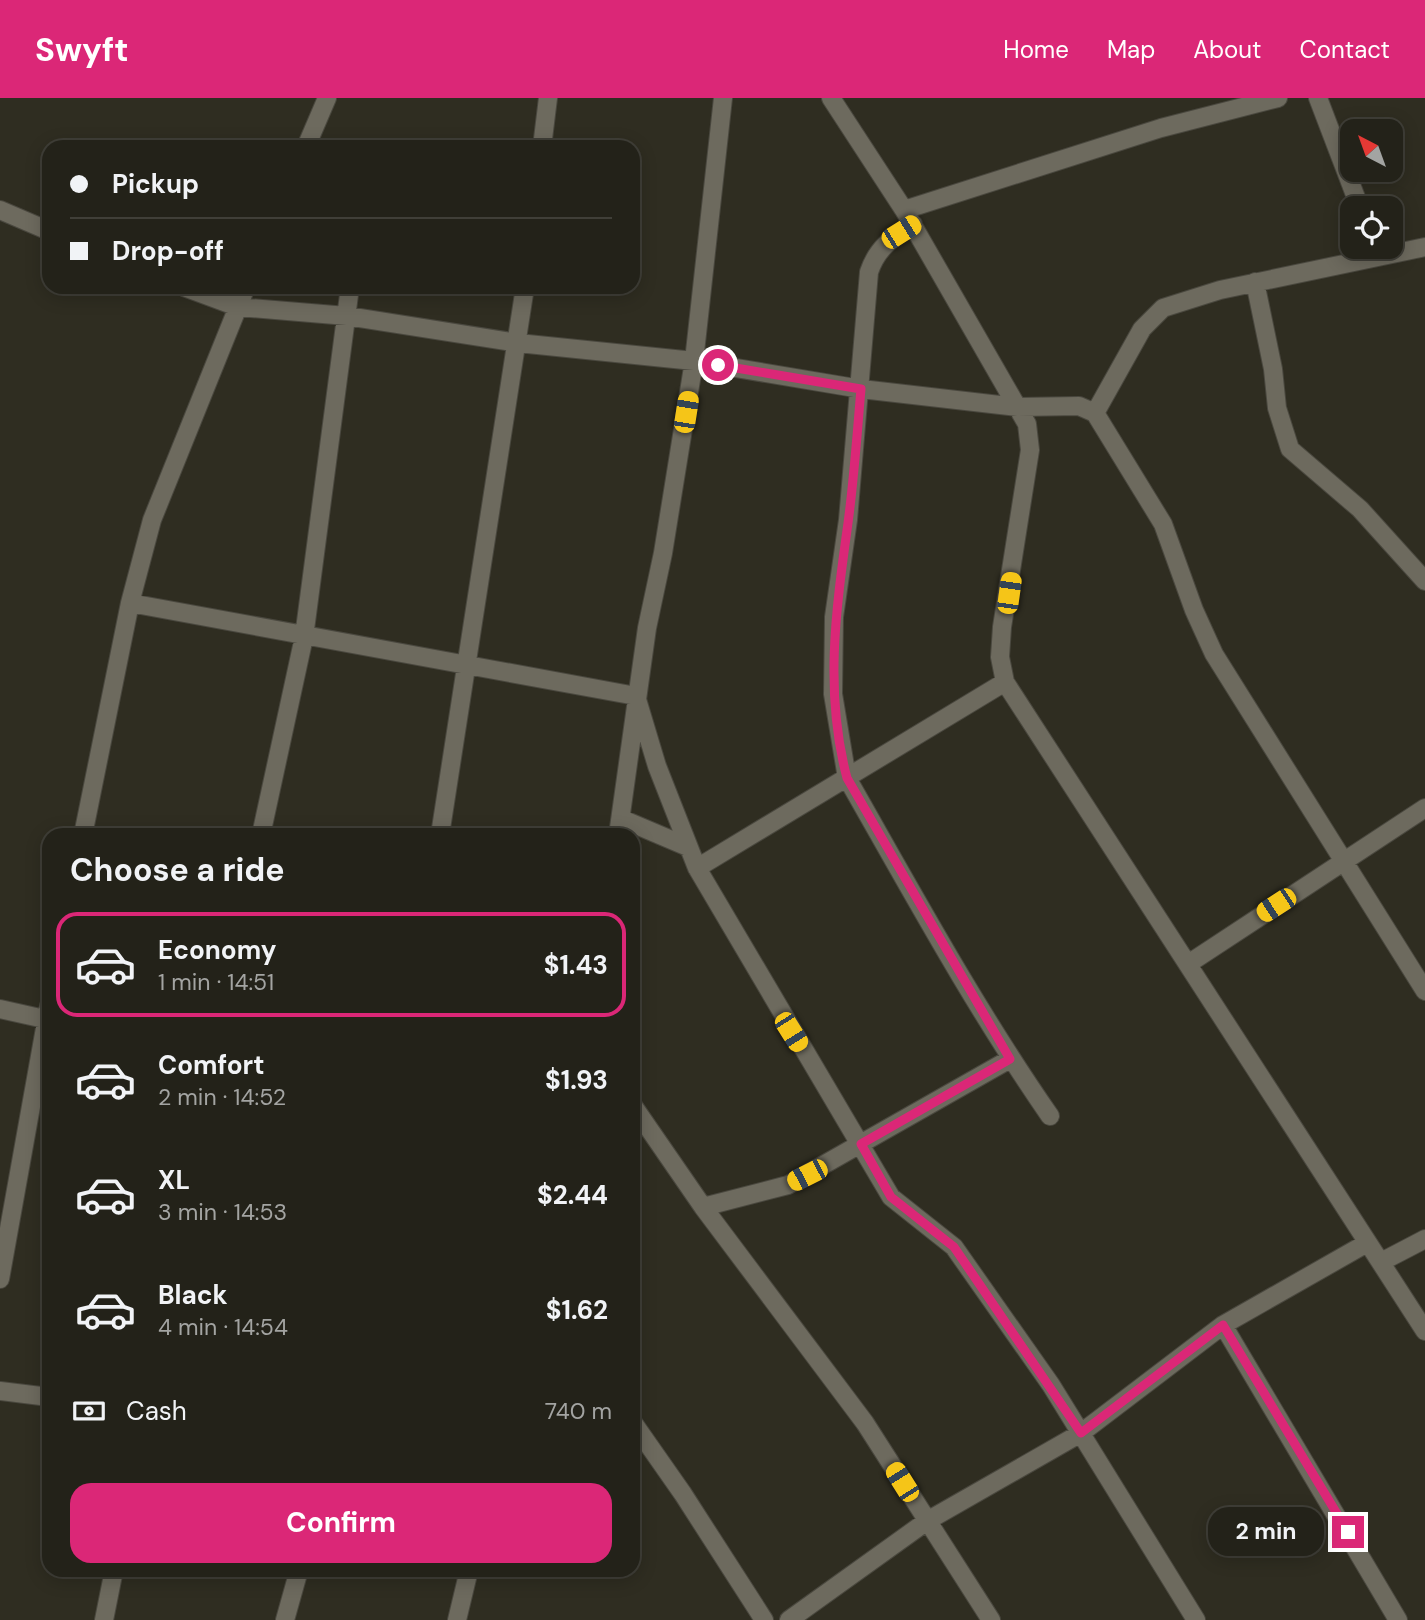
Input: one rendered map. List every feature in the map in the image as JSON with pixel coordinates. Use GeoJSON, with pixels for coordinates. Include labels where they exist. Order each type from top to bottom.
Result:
{"type":"FeatureCollection","features":[{"type":"Feature","properties":{"kind":"street"},"geometry":{"type":"LineString","coordinates":[[312,140],[327,98]]}},
{"type":"Feature","properties":{"kind":"street"},"geometry":{"type":"LineString","coordinates":[[543,140],[548,98]]}},
{"type":"Feature","properties":{"kind":"street"},"geometry":{"type":"LineString","coordinates":[[620,827],[636,696],[694,361],[723,98]]}},
{"type":"Feature","properties":{"kind":"street"},"geometry":{"type":"LineString","coordinates":[[831,98],[909,217],[1027,424],[1030,450],[1002,627],[1000,657],[1005,682],[1425,1331]]}},
{"type":"Feature","properties":{"kind":"street"},"geometry":{"type":"LineString","coordinates":[[1050,1116],[1010,1059],[847,778],[833,695],[834,617],[848,520],[869,272],[875,255],[909,217],[1161,128],[1279,98]]}},
{"type":"Feature","properties":{"kind":"street"},"geometry":{"type":"LineString","coordinates":[[1318,98],[1355,196]]}},
{"type":"Feature","properties":{"kind":"street"},"geometry":{"type":"LineString","coordinates":[[0,210],[42,228]]}},
{"type":"Feature","properties":{"kind":"street"},"geometry":{"type":"LineString","coordinates":[[1403,249],[1425,247]]}},
{"type":"Feature","properties":{"kind":"street"},"geometry":{"type":"LineString","coordinates":[[1095,413],[1142,329],[1163,308],[1185,299],[1344,259]]}},
{"type":"Feature","properties":{"kind":"street"},"geometry":{"type":"LineString","coordinates":[[1255,282],[1273,369],[1277,408],[1290,449],[1360,509],[1425,581]]}},
{"type":"Feature","properties":{"kind":"street"},"geometry":{"type":"LineString","coordinates":[[203,294],[238,307],[347,316],[519,343],[694,361],[861,389],[1018,407],[1079,406],[1095,413],[1163,524],[1194,610],[1214,654],[1425,991]]}},
{"type":"Feature","properties":{"kind":"street"},"geometry":{"type":"LineString","coordinates":[[84,828],[130,603],[152,520],[243,294]]}},
{"type":"Feature","properties":{"kind":"street"},"geometry":{"type":"LineString","coordinates":[[263,828],[304,637],[349,294]]}},
{"type":"Feature","properties":{"kind":"street"},"geometry":{"type":"LineString","coordinates":[[441,828],[519,343],[524,294]]}},
{"type":"Feature","properties":{"kind":"street"},"geometry":{"type":"LineString","coordinates":[[130,603],[467,668],[636,696]]}},
{"type":"Feature","properties":{"kind":"street"},"geometry":{"type":"LineString","coordinates":[[697,869],[1005,682]]}},
{"type":"Feature","properties":{"kind":"street"},"geometry":{"type":"LineString","coordinates":[[636,696],[657,766],[697,869],[777,1009],[891,1197],[954,1247],[1081,1433],[1196,1620]]}},
{"type":"Feature","properties":{"kind":"street"},"geometry":{"type":"LineString","coordinates":[[1188,964],[1425,808]]}},
{"type":"Feature","properties":{"kind":"street"},"geometry":{"type":"LineString","coordinates":[[640,833],[688,847]]}},
{"type":"Feature","properties":{"kind":"street"},"geometry":{"type":"LineString","coordinates":[[0,1009],[42,1014]]}},
{"type":"Feature","properties":{"kind":"street"},"geometry":{"type":"LineString","coordinates":[[0,1279],[42,1048]]}},
{"type":"Feature","properties":{"kind":"street"},"geometry":{"type":"LineString","coordinates":[[703,1207],[788,1185],[1010,1059]]}},
{"type":"Feature","properties":{"kind":"street"},"geometry":{"type":"LineString","coordinates":[[640,1116],[703,1207],[865,1423],[991,1620]]}},
{"type":"Feature","properties":{"kind":"street"},"geometry":{"type":"LineString","coordinates":[[1381,1262],[1425,1239]]}},
{"type":"Feature","properties":{"kind":"street"},"geometry":{"type":"LineString","coordinates":[[789,1620],[927,1521],[1081,1433],[1223,1325],[1367,1243]]}},
{"type":"Feature","properties":{"kind":"street"},"geometry":{"type":"LineString","coordinates":[[1223,1325],[1398,1620]]}},
{"type":"Feature","properties":{"kind":"street"},"geometry":{"type":"LineString","coordinates":[[0,1391],[42,1396]]}},
{"type":"Feature","properties":{"kind":"street"},"geometry":{"type":"LineString","coordinates":[[640,1433],[764,1620]]}},
{"type":"Feature","properties":{"kind":"street"},"geometry":{"type":"LineString","coordinates":[[103,1620],[112,1577]]}},
{"type":"Feature","properties":{"kind":"street"},"geometry":{"type":"LineString","coordinates":[[285,1620],[297,1577]]}},
{"type":"Feature","properties":{"kind":"street"},"geometry":{"type":"LineString","coordinates":[[457,1620],[467,1577]]}},
{"type":"Feature","properties":{"kind":"route"},"geometry":{"type":"LineString","coordinates":[[718,365],[861,389],[848,520],[834,617],[833,695],[841,755],[847,778],[1010,1059],[861,1144],[891,1197],[954,1247],[1051,1385],[1081,1433],[1223,1325],[1348,1532]]}}]}
